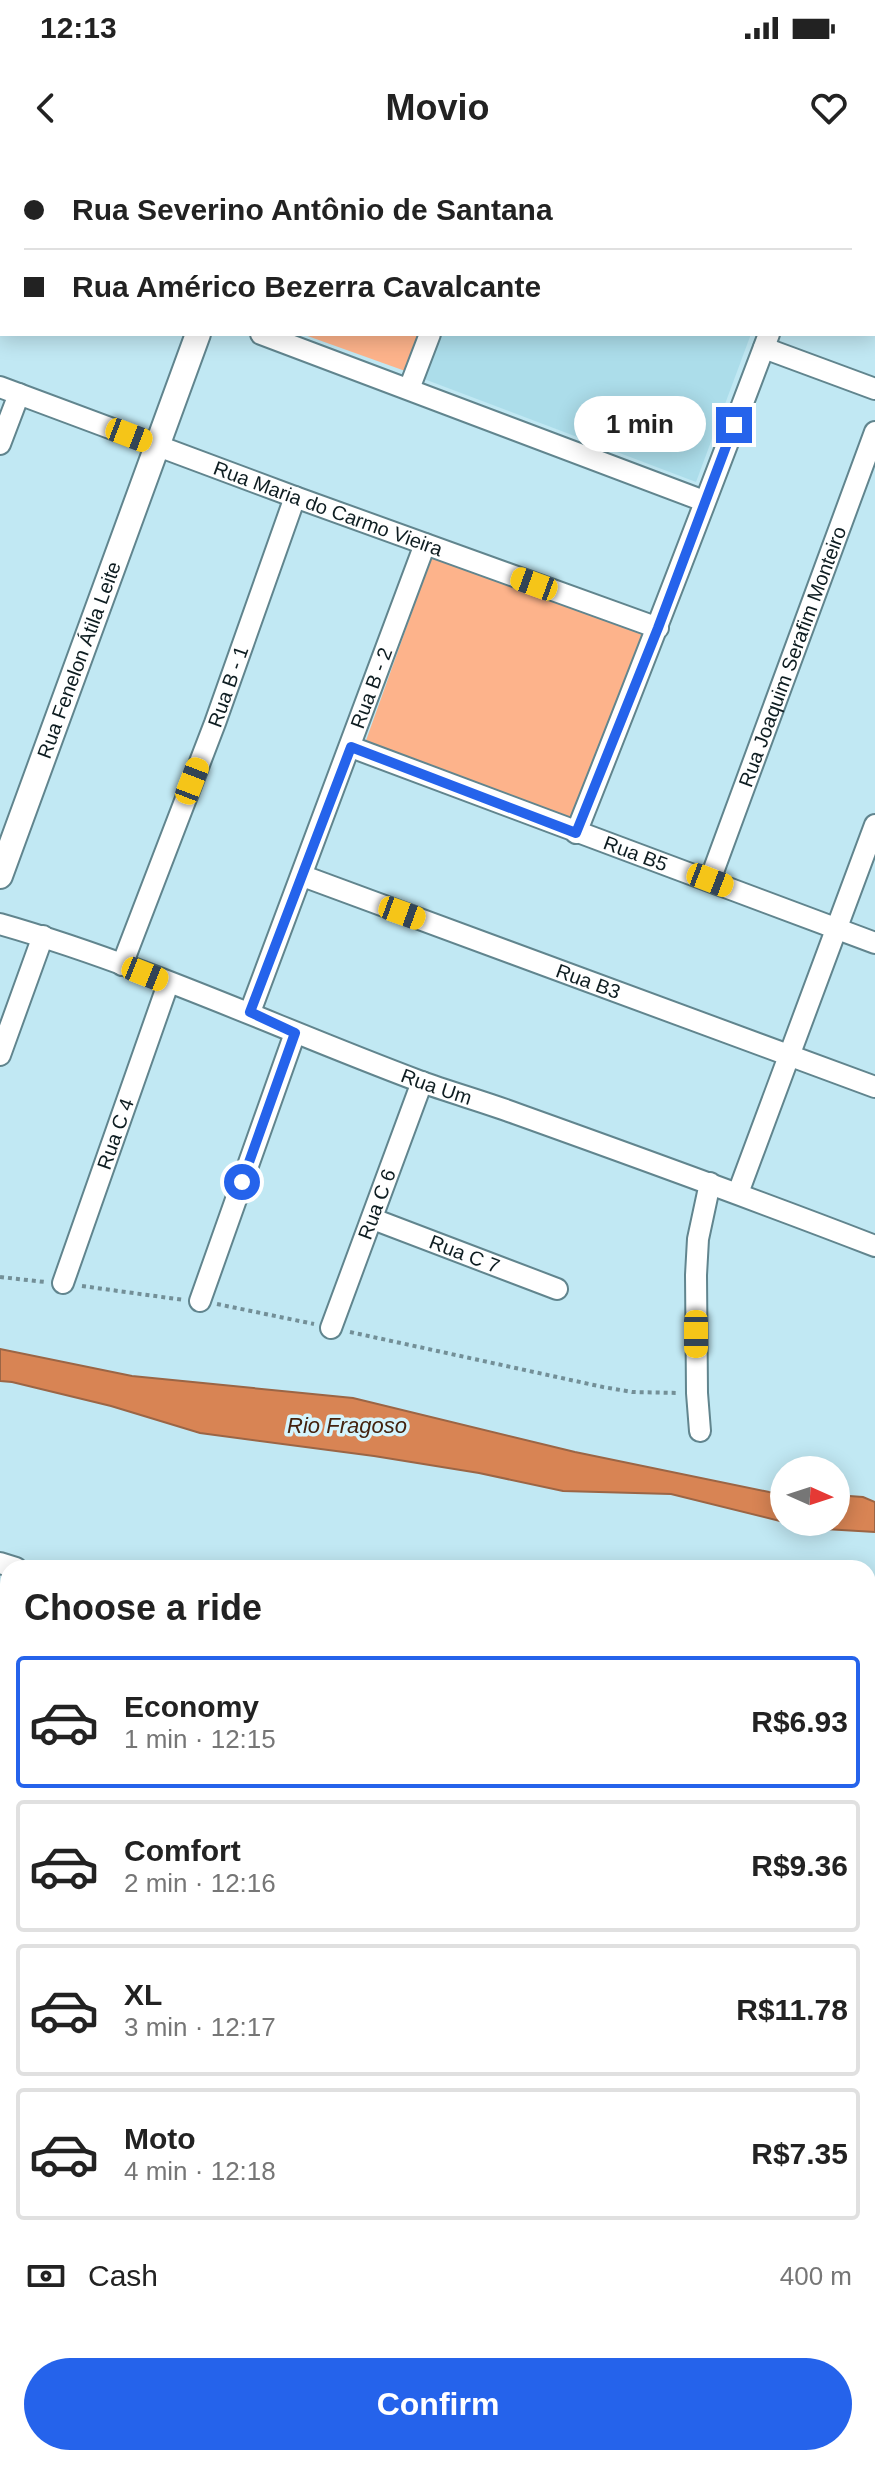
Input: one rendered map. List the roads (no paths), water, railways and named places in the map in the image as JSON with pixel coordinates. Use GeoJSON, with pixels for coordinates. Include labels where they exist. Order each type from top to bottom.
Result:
{"type":"FeatureCollection","features":[{"type":"Feature","properties":{"kind":"street","name":"Rua Fenelon Átila Leite"},"geometry":{"type":"LineString","coordinates":[[0,876],[197,336]]}},
{"type":"Feature","properties":{"kind":"street"},"geometry":{"type":"LineString","coordinates":[[266,336],[704,501]]}},
{"type":"Feature","properties":{"kind":"street"},"geometry":{"type":"LineString","coordinates":[[409,389],[429,336]]}},
{"type":"Feature","properties":{"kind":"street"},"geometry":{"type":"LineString","coordinates":[[576,833],[767,341],[875,389]]}},
{"type":"Feature","properties":{"kind":"street","name":"Rua Maria do Carmo Vieira"},"geometry":{"type":"LineString","coordinates":[[10,391],[658,628]]}},
{"type":"Feature","properties":{"kind":"street"},"geometry":{"type":"LineString","coordinates":[[0,444],[10,391]]}},
{"type":"Feature","properties":{"kind":"street","name":"Rua Joaquim Serafim Monteiro"},"geometry":{"type":"LineString","coordinates":[[710,880],[875,432]]}},
{"type":"Feature","properties":{"kind":"street","name":"Rua B - 1"},"geometry":{"type":"LineString","coordinates":[[122,965],[215,723],[295,497]]}},
{"type":"Feature","properties":{"kind":"street","name":"Rua B - 2"},"geometry":{"type":"LineString","coordinates":[[250,1012],[425,544]]}},
{"type":"Feature","properties":{"kind":"street","name":"Rua B5"},"geometry":{"type":"LineString","coordinates":[[351,747],[875,943]]}},
{"type":"Feature","properties":{"kind":"street"},"geometry":{"type":"LineString","coordinates":[[738,1193],[875,825]]}},
{"type":"Feature","properties":{"kind":"street","name":"Rua B3"},"geometry":{"type":"LineString","coordinates":[[303,876],[875,1087]]}},
{"type":"Feature","properties":{"kind":"street","name":"Rua Um"},"geometry":{"type":"LineString","coordinates":[[0,924],[43,936],[250,1012],[295,1033],[422,1082],[738,1193],[875,1246]]}},
{"type":"Feature","properties":{"kind":"street"},"geometry":{"type":"LineString","coordinates":[[0,1055],[43,936]]}},
{"type":"Feature","properties":{"kind":"street","name":"Rua C 4"},"geometry":{"type":"LineString","coordinates":[[63,1283],[168,984]]}},
{"type":"Feature","properties":{"kind":"street"},"geometry":{"type":"LineString","coordinates":[[200,1301],[295,1033]]}},
{"type":"Feature","properties":{"kind":"street","name":"Rua C 6"},"geometry":{"type":"LineString","coordinates":[[331,1328],[422,1082]]}},
{"type":"Feature","properties":{"kind":"street"},"geometry":{"type":"LineString","coordinates":[[700,1431],[696,1275],[698,1239],[710,1183]]}},
{"type":"Feature","properties":{"kind":"street","name":"Rua C 7"},"geometry":{"type":"LineString","coordinates":[[373,1219],[557,1289]]}},
{"type":"Feature","properties":{"kind":"water","name":"Rio Fragoso"},"geometry":{"type":"Polygon","coordinates":[[[0,1349],[132,1376],[353,1398],[575,1452],[770,1492],[770,1519],[671,1494],[563,1491],[479,1473],[374,1456],[200,1433],[111,1406],[0,1381],[0,1349]]]}},
{"type":"Feature","properties":{"kind":"water","name":"Rio Fragoso"},"geometry":{"type":"Polygon","coordinates":[[[850,1496],[875,1502],[875,1532],[850,1531],[850,1496]]]}}]}
